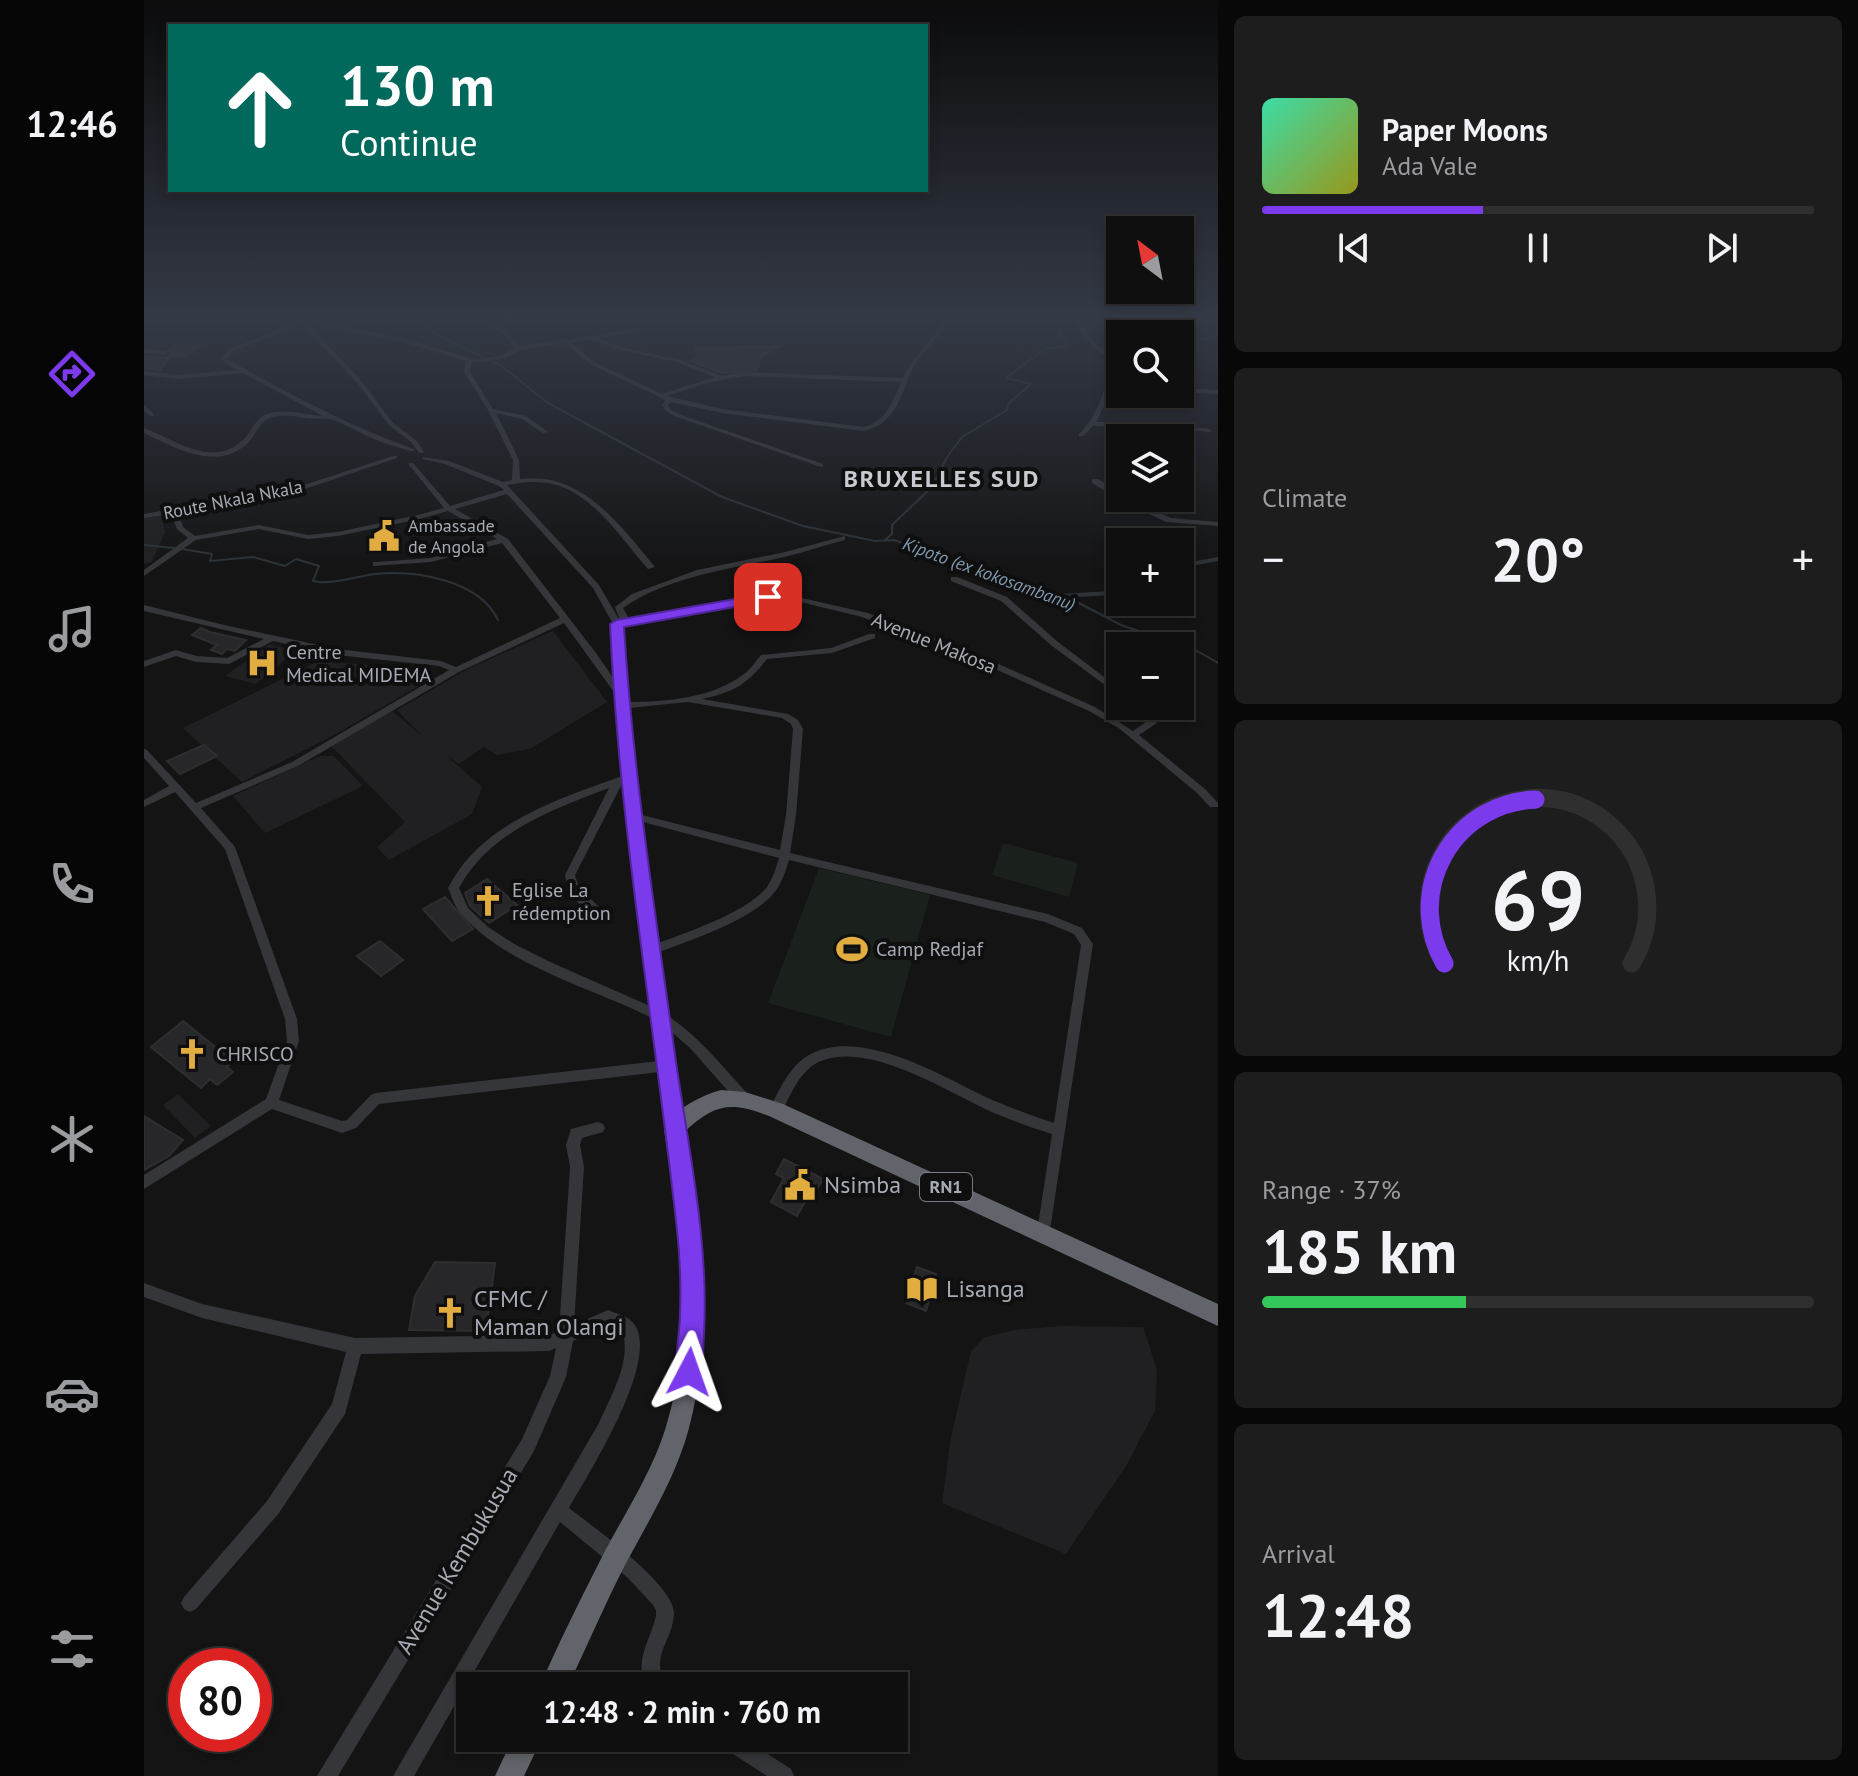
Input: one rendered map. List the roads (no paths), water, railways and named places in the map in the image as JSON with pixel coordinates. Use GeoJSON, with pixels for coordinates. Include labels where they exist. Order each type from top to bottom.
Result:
{"type":"FeatureCollection","features":[{"type":"Feature","properties":{"kind":"highway","name":"RN1"},"geometry":{"type":"LineString","coordinates":[[741,1096],[1044,1232],[1218,1315]]}},
{"type":"Feature","properties":{"kind":"highway"},"geometry":{"type":"LineString","coordinates":[[561,1672],[616,1557],[655,1486],[677,1429],[689,1372],[693,1314],[689,1233],[674,1129],[703,1105],[719,1098],[741,1096]]}},
{"type":"Feature","properties":{"kind":"highway"},"geometry":{"type":"LineString","coordinates":[[509,1776],[521,1752]]}},
{"type":"Feature","properties":{"kind":"street"},"geometry":{"type":"LineString","coordinates":[[304,403],[387,441],[502,484],[596,587],[622,623]]}},
{"type":"Feature","properties":{"kind":"street"},"geometry":{"type":"LineString","coordinates":[[375,403],[391,424],[415,442],[419,453]]}},
{"type":"Feature","properties":{"kind":"street"},"geometry":{"type":"LineString","coordinates":[[487,403],[516,460],[516,482]]}},
{"type":"Feature","properties":{"kind":"street"},"geometry":{"type":"LineString","coordinates":[[667,403],[665,405],[669,411],[679,416],[821,465]]}},
{"type":"Feature","properties":{"kind":"street"},"geometry":{"type":"LineString","coordinates":[[684,403],[722,411],[868,429],[879,424],[896,403]]}},
{"type":"Feature","properties":{"kind":"street"},"geometry":{"type":"LineString","coordinates":[[1081,435],[1092,424],[1101,403]]}},
{"type":"Feature","properties":{"kind":"street"},"geometry":{"type":"LineString","coordinates":[[144,407],[152,415]]}},
{"type":"Feature","properties":{"kind":"street"},"geometry":{"type":"LineString","coordinates":[[491,410],[524,417],[545,432]]}},
{"type":"Feature","properties":{"kind":"street"},"geometry":{"type":"LineString","coordinates":[[144,430],[183,451],[217,454],[246,441],[258,421],[268,416],[283,413],[318,420],[332,417]]}},
{"type":"Feature","properties":{"kind":"street"},"geometry":{"type":"LineString","coordinates":[[1092,424],[1146,424],[1209,431]]}},
{"type":"Feature","properties":{"kind":"street"},"geometry":{"type":"LineString","coordinates":[[387,441],[396,458],[411,464],[448,508],[503,540],[593,655],[622,701]]}},
{"type":"Feature","properties":{"kind":"street"},"geometry":{"type":"LineString","coordinates":[[396,458],[419,453]]}},
{"type":"Feature","properties":{"kind":"street"},"geometry":{"type":"LineString","coordinates":[[411,464],[419,453]]}},
{"type":"Feature","properties":{"kind":"street","name":"Route Nkala Nkala"},"geometry":{"type":"LineString","coordinates":[[144,516],[299,489],[396,458]]}},
{"type":"Feature","properties":{"kind":"street"},"geometry":{"type":"LineString","coordinates":[[502,484],[545,480],[582,494],[651,567]]}},
{"type":"Feature","properties":{"kind":"street"},"geometry":{"type":"LineString","coordinates":[[1095,481],[1106,488]]}},
{"type":"Feature","properties":{"kind":"street"},"geometry":{"type":"LineString","coordinates":[[144,573],[194,538],[259,527],[308,537],[338,534],[419,517],[509,491]]}},
{"type":"Feature","properties":{"kind":"street"},"geometry":{"type":"LineString","coordinates":[[174,511],[175,520],[184,535],[194,538]]}},
{"type":"Feature","properties":{"kind":"street"},"geometry":{"type":"LineString","coordinates":[[1152,512],[1169,520],[1218,524]]}},
{"type":"Feature","properties":{"kind":"street"},"geometry":{"type":"LineString","coordinates":[[674,1129],[664,1066],[662,1018],[633,816],[618,649],[622,623],[619,607],[635,596],[700,572],[786,554],[842,538]]}},
{"type":"Feature","properties":{"kind":"street"},"geometry":{"type":"LineString","coordinates":[[376,564],[431,560],[503,540]]}},
{"type":"Feature","properties":{"kind":"street"},"geometry":{"type":"LineString","coordinates":[[954,579],[1004,599],[1055,644],[1106,682]]}},
{"type":"Feature","properties":{"kind":"street","name":"Avenue Makosa"},"geometry":{"type":"LineString","coordinates":[[622,623],[768,597],[799,598],[889,623],[971,655],[1092,709],[1133,735],[1214,805]]}},
{"type":"Feature","properties":{"kind":"street"},"geometry":{"type":"LineString","coordinates":[[145,610],[337,652],[441,664],[456,670]]}},
{"type":"Feature","properties":{"kind":"street"},"geometry":{"type":"LineString","coordinates":[[195,807],[222,792],[295,764],[456,670],[564,620]]}},
{"type":"Feature","properties":{"kind":"street"},"geometry":{"type":"LineString","coordinates":[[622,701],[663,705],[690,700],[746,678],[764,657],[832,650],[872,636]]}},
{"type":"Feature","properties":{"kind":"street"},"geometry":{"type":"LineString","coordinates":[[144,664],[176,653],[196,659],[229,661],[270,639]]}},
{"type":"Feature","properties":{"kind":"street"},"geometry":{"type":"LineString","coordinates":[[593,655],[618,649]]}},
{"type":"Feature","properties":{"kind":"street"},"geometry":{"type":"LineString","coordinates":[[652,950],[727,917],[769,892],[787,856],[798,729],[795,722],[776,714],[690,700]]}},
{"type":"Feature","properties":{"kind":"street"},"geometry":{"type":"LineString","coordinates":[[1133,735],[1152,723],[1150,720]]}},
{"type":"Feature","properties":{"kind":"street"},"geometry":{"type":"LineString","coordinates":[[144,752],[230,847],[291,1019],[293,1041],[271,1103],[144,1183]]}},
{"type":"Feature","properties":{"kind":"street"},"geometry":{"type":"LineString","coordinates":[[630,777],[546,809],[519,825],[469,864],[453,888],[455,900],[482,927],[510,946],[548,967],[662,1018],[681,1033],[741,1096]]}},
{"type":"Feature","properties":{"kind":"street"},"geometry":{"type":"LineString","coordinates":[[596,910],[584,902],[571,883],[570,875],[618,781]]}},
{"type":"Feature","properties":{"kind":"street"},"geometry":{"type":"LineString","coordinates":[[145,802],[176,787]]}},
{"type":"Feature","properties":{"kind":"street"},"geometry":{"type":"LineString","coordinates":[[633,816],[1048,918],[1066,923],[1078,931],[1087,944],[1044,1232]]}},
{"type":"Feature","properties":{"kind":"street"},"geometry":{"type":"LineString","coordinates":[[776,1110],[793,1078],[809,1061],[822,1055],[845,1052],[869,1054],[901,1064],[1001,1111],[1059,1131]]}},
{"type":"Feature","properties":{"kind":"street"},"geometry":{"type":"LineString","coordinates":[[271,1103],[342,1127],[351,1124],[376,1099],[664,1066]]}},
{"type":"Feature","properties":{"kind":"street","name":"Avenue Kembukusua"},"geometry":{"type":"LineString","coordinates":[[327,1776],[528,1445],[558,1377],[566,1336],[577,1167],[573,1145],[576,1133],[598,1128]]}},
{"type":"Feature","properties":{"kind":"street"},"geometry":{"type":"LineString","coordinates":[[144,1290],[202,1311],[355,1346],[549,1343],[608,1318],[630,1331],[633,1346],[627,1374],[605,1429],[403,1776]]}},
{"type":"Feature","properties":{"kind":"street"},"geometry":{"type":"LineString","coordinates":[[190,1603],[273,1507],[339,1408],[355,1346]]}},
{"type":"Feature","properties":{"kind":"street"},"geometry":{"type":"LineString","coordinates":[[558,1510],[616,1557],[662,1602],[666,1612],[650,1663],[651,1672]]}},
{"type":"Feature","properties":{"kind":"street"},"geometry":{"type":"LineString","coordinates":[[747,1752],[784,1776]]}},
{"type":"Feature","properties":{"kind":"waterway","name":"Kipoto (ex kokosambanu)"},"geometry":{"type":"LineString","coordinates":[[548,403],[722,497],[803,526],[875,541],[894,540],[970,567],[1012,578],[1075,601],[1121,625],[1199,652],[1218,663]]}},
{"type":"Feature","properties":{"kind":"waterway"},"geometry":{"type":"LineString","coordinates":[[885,540],[892,534],[892,525],[933,486],[947,457],[962,437],[1007,410],[1009,403]]}},
{"type":"Feature","properties":{"kind":"waterway"},"geometry":{"type":"LineString","coordinates":[[144,545],[174,548]]}},
{"type":"Feature","properties":{"kind":"waterway"},"geometry":{"type":"LineString","coordinates":[[182,549],[212,554],[210,561],[253,557],[285,566],[296,559],[319,566],[313,581],[319,582],[391,573],[445,580],[477,595],[498,620]]}},
{"type":"Feature","properties":{"kind":"waterway"},"geometry":{"type":"LineString","coordinates":[[1194,563],[1218,559]]}},
{"type":"Feature","properties":{"kind":"waterway"},"geometry":{"type":"LineString","coordinates":[[1059,596],[1106,593]]}},
{"type":"Feature","properties":{"kind":"place","name":"Ambassade de Angola"},"geometry":{"type":"Point","coordinates":[384,536]}},
{"type":"Feature","properties":{"kind":"place","name":"Centre Medical MIDEMA"},"geometry":{"type":"Point","coordinates":[262,663]}},
{"type":"Feature","properties":{"kind":"place","name":"Eglise La rédemption"},"geometry":{"type":"Point","coordinates":[488,901]}},
{"type":"Feature","properties":{"kind":"place","name":"Camp Redjaf"},"geometry":{"type":"Point","coordinates":[852,949]}},
{"type":"Feature","properties":{"kind":"place","name":"CHRISCO"},"geometry":{"type":"Point","coordinates":[192,1054]}},
{"type":"Feature","properties":{"kind":"place","name":"Nsimba"},"geometry":{"type":"Point","coordinates":[800,1185]}},
{"type":"Feature","properties":{"kind":"place","name":"Lisanga"},"geometry":{"type":"Point","coordinates":[922,1289]}},
{"type":"Feature","properties":{"kind":"place","name":"CFMC / Maman Olangi"},"geometry":{"type":"Point","coordinates":[450,1313]}},
{"type":"Feature","properties":{"kind":"district","name":"BRUXELLES SUD"},"geometry":{"type":"Point","coordinates":[942,479]}}]}
